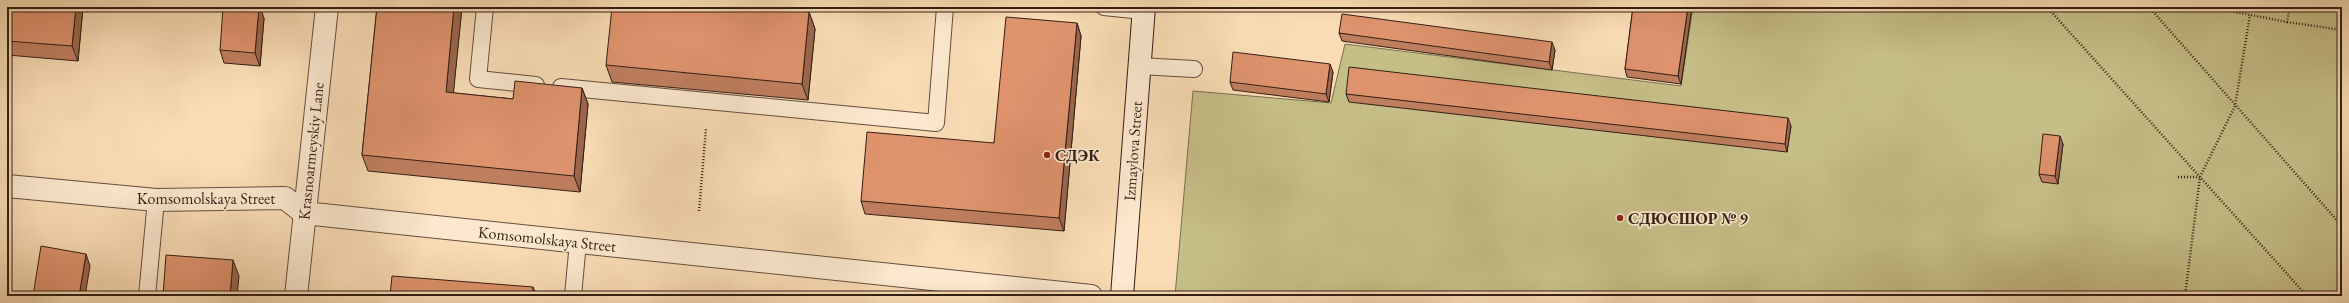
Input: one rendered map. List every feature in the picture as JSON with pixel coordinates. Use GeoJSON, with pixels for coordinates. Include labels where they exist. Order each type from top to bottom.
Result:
{"type":"FeatureCollection","features":[{"type":"Feature","properties":{"kind":"street","name":"Krasnoarmeyskiy Lane"},"geometry":{"type":"LineString","coordinates":[[296,296],[327,7]]}},
{"type":"Feature","properties":{"kind":"street","name":"Izmaylova Street"},"geometry":{"type":"LineString","coordinates":[[1122,296],[1144,9]]}},
{"type":"Feature","properties":{"kind":"street","name":"Komsomolskaya Street"},"geometry":{"type":"LineString","coordinates":[[7,186],[156,200],[285,198],[304,213],[1091,296]]}},
{"type":"Feature","properties":{"kind":"lane"},"geometry":{"type":"LineString","coordinates":[[485,7],[478,79],[936,123],[945,7]]}},
{"type":"Feature","properties":{"kind":"lane"},"geometry":{"type":"LineString","coordinates":[[1104,7],[1144,9]]}},
{"type":"Feature","properties":{"kind":"lane"},"geometry":{"type":"LineString","coordinates":[[1139,66],[1194,69]]}},
{"type":"Feature","properties":{"kind":"lane"},"geometry":{"type":"LineString","coordinates":[[147,296],[156,200]]}},
{"type":"Feature","properties":{"kind":"lane"},"geometry":{"type":"LineString","coordinates":[[573,296],[578,242]]}},
{"type":"Feature","properties":{"kind":"path"},"geometry":{"type":"LineString","coordinates":[[2047,7],[2307,296]]}},
{"type":"Feature","properties":{"kind":"path"},"geometry":{"type":"LineString","coordinates":[[2149,7],[2342,226]]}},
{"type":"Feature","properties":{"kind":"path"},"geometry":{"type":"LineString","coordinates":[[2210,7],[2287,22],[2342,30]]}},
{"type":"Feature","properties":{"kind":"path"},"geometry":{"type":"LineString","coordinates":[[2287,22],[2290,7]]}},
{"type":"Feature","properties":{"kind":"path"},"geometry":{"type":"LineString","coordinates":[[2185,296],[2200,177],[2235,106],[2250,15]]}},
{"type":"Feature","properties":{"kind":"path"},"geometry":{"type":"LineString","coordinates":[[699,211],[708,101]]}},
{"type":"Feature","properties":{"kind":"path"},"geometry":{"type":"LineString","coordinates":[[2178,177],[2200,177]]}},
{"type":"Feature","properties":{"kind":"shaded area","name":"СДЮСШОР № 9"},"geometry":{"type":"Polygon","coordinates":[[[1693,7],[2342,7],[2342,296],[1175,296],[1193,91],[1331,103],[1345,44],[1681,86],[1693,7]]]}},
{"type":"Feature","properties":{"kind":"building"},"geometry":{"type":"Polygon","coordinates":[[[7,7],[76,7],[72,46],[7,41],[7,7]]]}},
{"type":"Feature","properties":{"kind":"building"},"geometry":{"type":"Polygon","coordinates":[[[223,7],[259,7],[255,53],[220,50],[223,7]]]}},
{"type":"Feature","properties":{"kind":"building"},"geometry":{"type":"Polygon","coordinates":[[[377,7],[454,7],[446,92],[513,99],[515,81],[582,88],[574,176],[362,155],[377,7]]]}},
{"type":"Feature","properties":{"kind":"building"},"geometry":{"type":"Polygon","coordinates":[[[612,7],[749,7],[809,12],[802,84],[606,65],[612,7]]]}},
{"type":"Feature","properties":{"kind":"building"},"geometry":{"type":"Polygon","coordinates":[[[1633,7],[1688,7],[1678,76],[1625,69],[1633,7]]]}},
{"type":"Feature","properties":{"kind":"building"},"geometry":{"type":"Polygon","coordinates":[[[1342,14],[1552,42],[1549,62],[1339,33],[1342,14]]]}},
{"type":"Feature","properties":{"kind":"building"},"geometry":{"type":"Polygon","coordinates":[[[1006,17],[1077,23],[1059,218],[861,201],[867,132],[994,143],[1006,17]]]}},
{"type":"Feature","properties":{"kind":"building"},"geometry":{"type":"Polygon","coordinates":[[[1233,52],[1330,64],[1326,94],[1230,82],[1233,52]]]}},
{"type":"Feature","properties":{"kind":"building"},"geometry":{"type":"Polygon","coordinates":[[[1349,67],[1788,118],[1785,144],[1346,94],[1349,67]]]}},
{"type":"Feature","properties":{"kind":"building"},"geometry":{"type":"Polygon","coordinates":[[[2043,134],[2060,136],[2055,176],[2039,174],[2043,134]]]}},
{"type":"Feature","properties":{"kind":"building"},"geometry":{"type":"Polygon","coordinates":[[[41,246],[86,254],[79,296],[33,296],[41,246]]]}},
{"type":"Feature","properties":{"kind":"building"},"geometry":{"type":"Polygon","coordinates":[[[166,255],[233,260],[230,296],[163,296],[166,255]]]}},
{"type":"Feature","properties":{"kind":"building"},"geometry":{"type":"Polygon","coordinates":[[[392,276],[533,287],[533,296],[390,296],[392,276]]]}},
{"type":"Feature","properties":{"kind":"place","name":"СДЭК"},"geometry":{"type":"Point","coordinates":[1047,155]}},
{"type":"Feature","properties":{"kind":"place","name":"СДЮСШОР № 9"},"geometry":{"type":"Point","coordinates":[1620,218]}}]}
